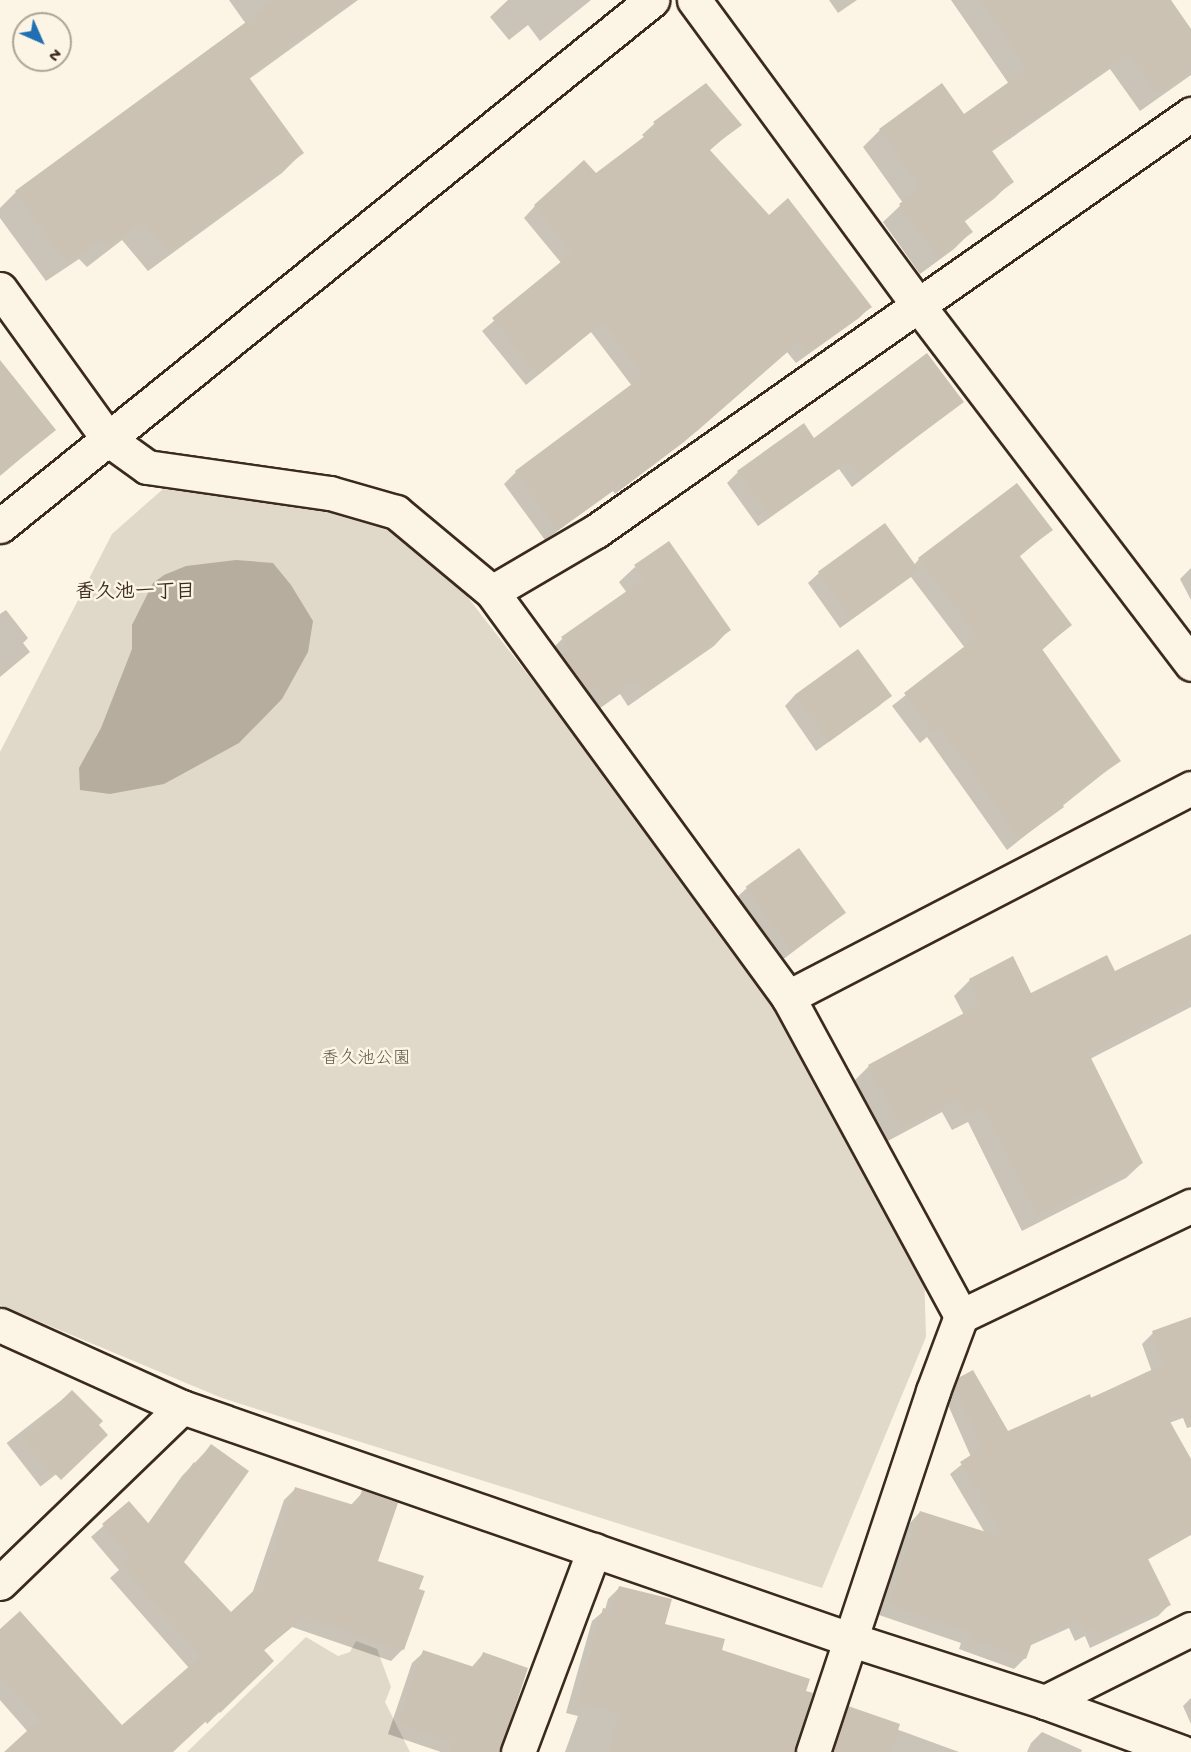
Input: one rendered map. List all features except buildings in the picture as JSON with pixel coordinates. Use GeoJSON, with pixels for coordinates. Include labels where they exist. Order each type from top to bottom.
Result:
{"type":"FeatureCollection","features":[{"type":"Feature","properties":{"kind":"street"},"geometry":{"type":"LineString","coordinates":[[0,526],[652,0]]}},
{"type":"Feature","properties":{"kind":"street"},"geometry":{"type":"LineString","coordinates":[[694,0],[918,305],[1191,664]]}},
{"type":"Feature","properties":{"kind":"street"},"geometry":{"type":"LineString","coordinates":[[492,592],[597,531],[1191,114]]}},
{"type":"Feature","properties":{"kind":"street"},"geometry":{"type":"LineString","coordinates":[[0,289],[108,439],[147,467],[330,494],[396,512],[492,592],[788,997],[961,1316]]}},
{"type":"Feature","properties":{"kind":"street"},"geometry":{"type":"LineString","coordinates":[[788,997],[1191,788]]}},
{"type":"Feature","properties":{"kind":"street"},"geometry":{"type":"LineString","coordinates":[[813,1752],[933,1391],[961,1316],[1191,1206]]}},
{"type":"Feature","properties":{"kind":"street"},"geometry":{"type":"LineString","coordinates":[[0,1325],[182,1407],[852,1640],[1045,1702],[1143,1745],[1182,1752]]}},
{"type":"Feature","properties":{"kind":"street"},"geometry":{"type":"LineString","coordinates":[[0,1583],[182,1407]]}},
{"type":"Feature","properties":{"kind":"street"},"geometry":{"type":"LineString","coordinates":[[518,1752],[594,1550]]}},
{"type":"Feature","properties":{"kind":"street"},"geometry":{"type":"LineString","coordinates":[[1045,1702],[1191,1629]]}},
{"type":"Feature","properties":{"kind":"green space","name":"香久池公園"},"geometry":{"type":"Polygon","coordinates":[[[163,489],[351,512],[434,554],[757,969],[924,1272],[926,1337],[822,1588],[222,1398],[0,1305],[0,752],[112,534],[163,489]]]}},
{"type":"Feature","properties":{"kind":"green space"},"geometry":{"type":"Polygon","coordinates":[[[306,1637],[338,1656],[350,1652],[356,1641],[377,1649],[391,1687],[385,1702],[410,1752],[187,1752],[306,1637]]]}},
{"type":"Feature","properties":{"kind":"shaded area"},"geometry":{"type":"Polygon","coordinates":[[[236,560],[273,563],[291,585],[313,621],[308,652],[282,699],[239,743],[164,784],[110,794],[80,790],[79,768],[101,728],[132,649],[132,625],[153,583],[164,575],[186,566],[236,560]]]}},
{"type":"Feature","properties":{"kind":"district","name":"香久池一丁目"},"geometry":{"type":"Point","coordinates":[135,593]}}]}
